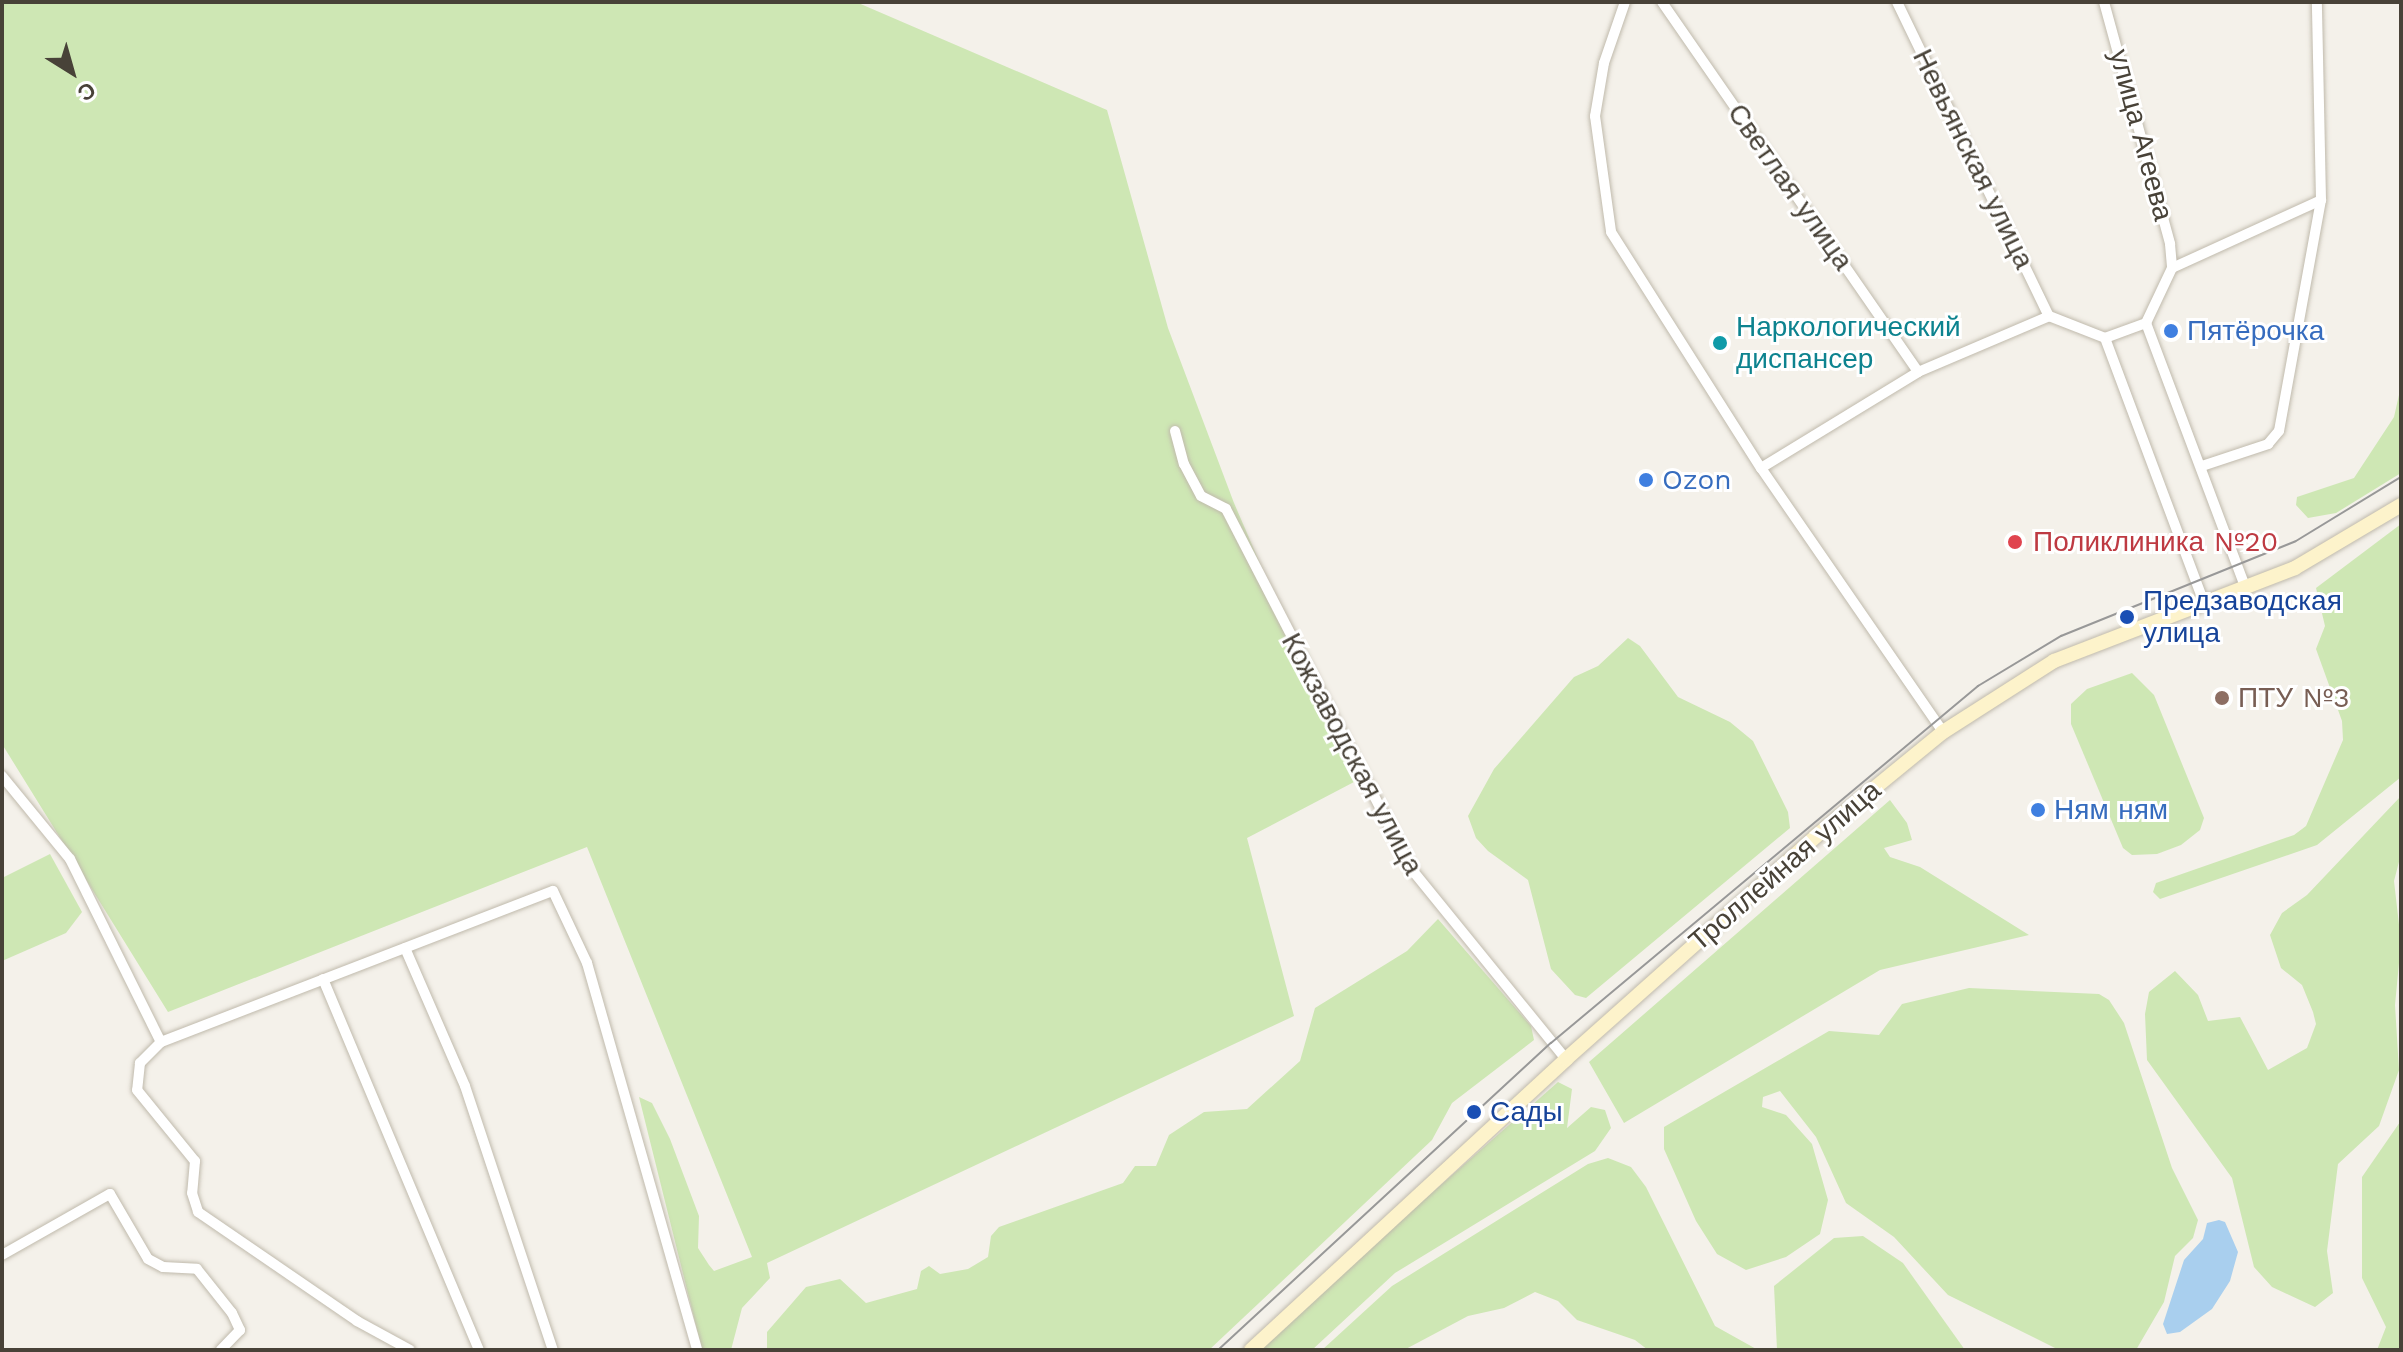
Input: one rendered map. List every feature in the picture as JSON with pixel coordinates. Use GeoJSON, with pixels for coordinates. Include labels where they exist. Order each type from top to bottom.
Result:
{"type":"FeatureCollection","features":[{"type":"Feature","properties":{"kind":"street"},"geometry":{"type":"LineString","coordinates":[[1625,2],[1604,63],[1595,116],[1611,232],[1761,468],[1943,732]]}},
{"type":"Feature","properties":{"kind":"street","name":"Светлая улица"},"geometry":{"type":"LineString","coordinates":[[1662,2],[1918,372]]}},
{"type":"Feature","properties":{"kind":"street","name":"Невьянская улица"},"geometry":{"type":"LineString","coordinates":[[1897,2],[2049,316]]}},
{"type":"Feature","properties":{"kind":"street","name":"улица Агеева"},"geometry":{"type":"LineString","coordinates":[[2104,2],[2170,244],[2172,268]]}},
{"type":"Feature","properties":{"kind":"street"},"geometry":{"type":"LineString","coordinates":[[2202,466],[2268,444],[2279,431],[2321,200],[2317,2]]}},
{"type":"Feature","properties":{"kind":"street"},"geometry":{"type":"LineString","coordinates":[[1761,468],[1918,372],[2049,316],[2105,338],[2146,323],[2172,268],[2321,200]]}},
{"type":"Feature","properties":{"kind":"street"},"geometry":{"type":"LineString","coordinates":[[2146,323],[2245,587]]}},
{"type":"Feature","properties":{"kind":"street"},"geometry":{"type":"LineString","coordinates":[[2105,338],[2204,603]]}},
{"type":"Feature","properties":{"kind":"street","name":"Кожзаводская улица"},"geometry":{"type":"LineString","coordinates":[[1175,431],[1184,464],[1201,496],[1226,509],[1413,871],[1566,1059]]}},
{"type":"Feature","properties":{"kind":"street","name":"Троллейная улица"},"geometry":{"type":"LineString","coordinates":[[1251,1350],[1566,1059],[1816,836],[1943,732],[2054,661],[2245,587],[2342,545],[2401,505]]}},
{"type":"Feature","properties":{"kind":"street"},"geometry":{"type":"LineString","coordinates":[[2,776],[70,859],[161,1042]]}},
{"type":"Feature","properties":{"kind":"street"},"geometry":{"type":"LineString","coordinates":[[410,1350],[357,1321],[198,1212],[192,1193],[195,1161],[137,1090],[140,1063],[161,1042],[553,891],[587,963],[697,1350]]}},
{"type":"Feature","properties":{"kind":"street"},"geometry":{"type":"LineString","coordinates":[[405,948],[465,1086],[553,1350]]}},
{"type":"Feature","properties":{"kind":"street"},"geometry":{"type":"LineString","coordinates":[[323,979],[479,1350]]}},
{"type":"Feature","properties":{"kind":"street"},"geometry":{"type":"LineString","coordinates":[[2,1255],[110,1194],[148,1259],[163,1267],[197,1269],[232,1313],[240,1330],[221,1350]]}},
{"type":"Feature","properties":{"kind":"green space"},"geometry":{"type":"Polygon","coordinates":[[[2,2],[856,2],[1107,110],[1168,328],[1234,503],[1354,782],[1247,838],[1294,1016],[767,1263],[770,1278],[742,1308],[731,1350],[702,1350],[639,1097],[652,1103],[670,1139],[699,1216],[698,1248],[709,1265],[714,1271],[752,1257],[587,847],[168,1012],[2,744],[2,2]]]}},
{"type":"Feature","properties":{"kind":"green space"},"geometry":{"type":"Polygon","coordinates":[[[2401,386],[2401,473],[2336,513],[2308,518],[2296,505],[2297,497],[2354,478],[2394,417],[2401,386]]]}},
{"type":"Feature","properties":{"kind":"green space"},"geometry":{"type":"Polygon","coordinates":[[[2401,524],[2401,777],[2317,845],[2160,899],[2153,892],[2156,883],[2294,835],[2306,826],[2343,740],[2342,721],[2316,649],[2325,626],[2316,588],[2401,524]]]}},
{"type":"Feature","properties":{"kind":"green space"},"geometry":{"type":"Polygon","coordinates":[[[1628,638],[1640,646],[1678,697],[1730,722],[1753,741],[1788,812],[1790,828],[1586,998],[1575,995],[1551,969],[1528,880],[1488,851],[1476,838],[1468,816],[1494,769],[1574,677],[1598,666],[1628,638]]]}},
{"type":"Feature","properties":{"kind":"green space"},"geometry":{"type":"Polygon","coordinates":[[[2132,673],[2154,695],[2204,818],[2200,830],[2181,845],[2157,854],[2132,855],[2123,848],[2071,724],[2071,704],[2087,689],[2132,673]]]}},
{"type":"Feature","properties":{"kind":"green space"},"geometry":{"type":"Polygon","coordinates":[[[2401,796],[2401,854],[2394,881],[2401,942],[2395,1005],[2399,1070],[2379,1126],[2338,1164],[2327,1251],[2333,1293],[2315,1307],[2272,1287],[2254,1267],[2232,1178],[2147,1060],[2145,1014],[2149,992],[2175,971],[2198,995],[2208,1021],[2240,1017],[2268,1070],[2307,1048],[2316,1024],[2313,1012],[2302,985],[2281,968],[2270,935],[2282,913],[2307,895],[2401,796]]]}},
{"type":"Feature","properties":{"kind":"green space"},"geometry":{"type":"Polygon","coordinates":[[[1890,800],[1907,823],[1912,840],[1884,848],[1890,857],[1920,867],[2029,935],[1880,970],[1624,1123],[1589,1062],[1890,800]]]}},
{"type":"Feature","properties":{"kind":"green space"},"geometry":{"type":"Polygon","coordinates":[[[50,854],[82,912],[66,933],[2,961],[2,878],[50,854]]]}},
{"type":"Feature","properties":{"kind":"green space"},"geometry":{"type":"Polygon","coordinates":[[[1438,919],[1531,1026],[1534,1040],[1452,1103],[1432,1140],[1209,1350],[767,1350],[767,1332],[806,1287],[840,1279],[866,1303],[917,1289],[921,1271],[929,1266],[940,1274],[968,1269],[988,1257],[991,1236],[999,1227],[1123,1183],[1135,1166],[1156,1166],[1169,1135],[1204,1112],[1247,1109],[1300,1061],[1315,1008],[1407,951],[1438,919]]]}},
{"type":"Feature","properties":{"kind":"green space"},"geometry":{"type":"Polygon","coordinates":[[[1969,988],[2099,994],[2109,1000],[2124,1023],[2172,1168],[2198,1220],[2193,1238],[2175,1256],[2164,1302],[2136,1350],[2059,1350],[1948,1295],[1894,1237],[1846,1203],[1816,1137],[1780,1091],[1763,1097],[1762,1107],[1786,1115],[1812,1144],[1828,1200],[1820,1234],[1786,1257],[1746,1270],[1717,1254],[1696,1221],[1664,1149],[1664,1127],[1829,1031],[1879,1035],[1902,1004],[1969,988]]]}},
{"type":"Feature","properties":{"kind":"green space"},"geometry":{"type":"Polygon","coordinates":[[[1558,1082],[1572,1089],[1567,1128],[1591,1107],[1605,1110],[1611,1128],[1595,1151],[1395,1273],[1312,1350],[1253,1350],[1558,1082]]]}},
{"type":"Feature","properties":{"kind":"green space"},"geometry":{"type":"Polygon","coordinates":[[[2401,1097],[2401,1350],[2377,1350],[2386,1327],[2362,1278],[2362,1177],[2400,1122],[2401,1097]]]}},
{"type":"Feature","properties":{"kind":"green space"},"geometry":{"type":"Polygon","coordinates":[[[1608,1158],[1631,1167],[1646,1187],[1715,1326],[1758,1350],[1648,1350],[1635,1340],[1577,1320],[1558,1301],[1535,1292],[1504,1308],[1468,1316],[1404,1350],[1322,1350],[1392,1286],[1588,1164],[1608,1158]]]}},
{"type":"Feature","properties":{"kind":"green space"},"geometry":{"type":"Polygon","coordinates":[[[1863,1236],[1903,1263],[1965,1350],[1777,1350],[1774,1286],[1834,1238],[1863,1236]]]}},
{"type":"Feature","properties":{"kind":"water"},"geometry":{"type":"Polygon","coordinates":[[[2225,1222],[2238,1252],[2230,1281],[2212,1309],[2180,1332],[2167,1334],[2163,1324],[2184,1260],[2203,1239],[2207,1223],[2225,1222]]]}},
{"type":"Feature","properties":{"kind":"tram line"},"geometry":{"type":"LineString","coordinates":[[1218,1350],[1551,1043],[1978,686],[2061,636],[2296,541],[2401,477]]}},
{"type":"Feature","properties":{"kind":"place","name":"Пятёрочка"},"geometry":{"type":"Point","coordinates":[2171,331]}},
{"type":"Feature","properties":{"kind":"place","name":"Наркологический диспансер"},"geometry":{"type":"Point","coordinates":[1720,343]}},
{"type":"Feature","properties":{"kind":"place","name":"Ozon"},"geometry":{"type":"Point","coordinates":[1646,480]}},
{"type":"Feature","properties":{"kind":"place","name":"Поликлиника №20"},"geometry":{"type":"Point","coordinates":[2015,542]}},
{"type":"Feature","properties":{"kind":"place","name":"Предзаводская улица"},"geometry":{"type":"Point","coordinates":[2127,617]}},
{"type":"Feature","properties":{"kind":"place","name":"ПТУ №3"},"geometry":{"type":"Point","coordinates":[2222,698]}},
{"type":"Feature","properties":{"kind":"place","name":"Ням ням"},"geometry":{"type":"Point","coordinates":[2038,810]}},
{"type":"Feature","properties":{"kind":"place","name":"Сады"},"geometry":{"type":"Point","coordinates":[1474,1112]}}]}
